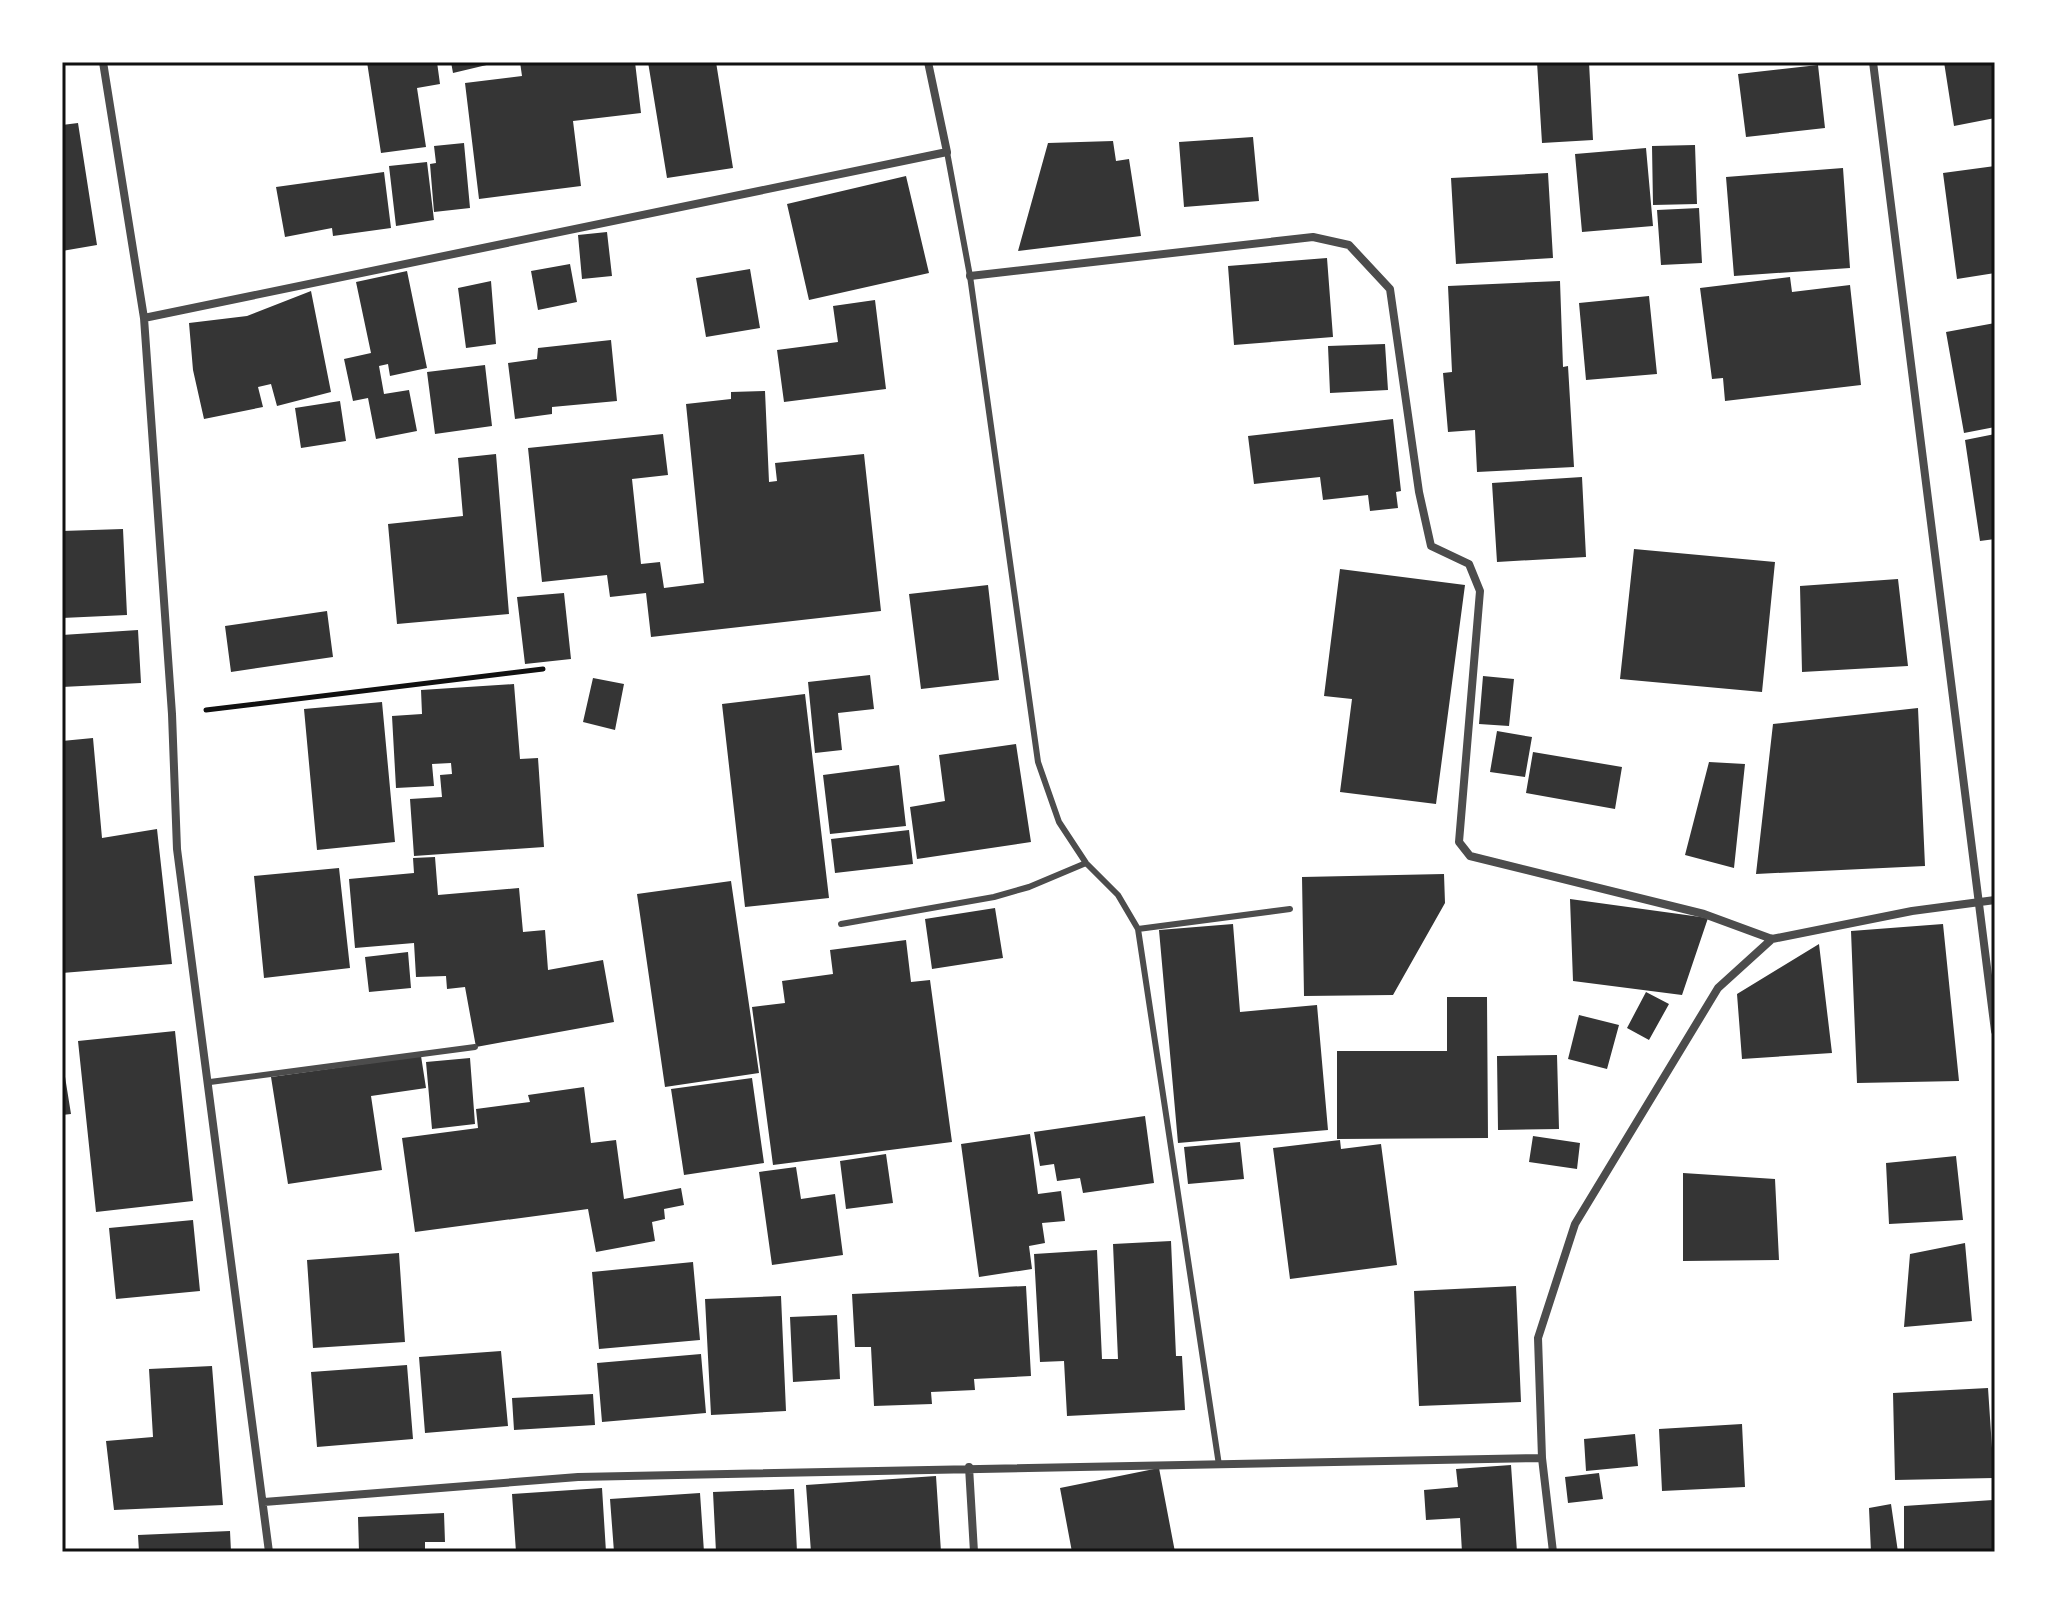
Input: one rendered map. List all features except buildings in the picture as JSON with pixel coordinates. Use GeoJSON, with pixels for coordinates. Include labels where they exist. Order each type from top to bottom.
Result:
{"type":"FeatureCollection","features":[{"type":"Feature","properties":{"kind":"street"},"geometry":{"type":"LineString","coordinates":[[103,62],[144,318],[172,714],[177,849],[210,1082],[269,1552]]}},
{"type":"Feature","properties":{"kind":"street"},"geometry":{"type":"LineString","coordinates":[[144,318],[947,152],[928,62]]}},
{"type":"Feature","properties":{"kind":"street"},"geometry":{"type":"LineString","coordinates":[[1873,62],[1995,1031]]}},
{"type":"Feature","properties":{"kind":"street"},"geometry":{"type":"LineString","coordinates":[[970,276],[1313,237],[1349,245],[1390,289],[1419,492],[1431,546],[1469,564],[1480,591],[1459,842],[1470,856],[1704,914],[1772,939]]}},
{"type":"Feature","properties":{"kind":"street"},"geometry":{"type":"LineString","coordinates":[[1553,1552],[1542,1458],[1538,1338],[1575,1224],[1718,988],[1772,939],[1912,911],[1995,900]]}},
{"type":"Feature","properties":{"kind":"street"},"geometry":{"type":"LineString","coordinates":[[264,1502],[578,1477],[1542,1458]]}},
{"type":"Feature","properties":{"kind":"street"},"geometry":{"type":"LineString","coordinates":[[969,1467],[974,1552]]}},
{"type":"Feature","properties":{"kind":"lane"},"geometry":{"type":"LineString","coordinates":[[947,152],[970,276],[1038,762],[1059,822],[1086,863],[1118,895],[1138,929],[1219,1465]]}},
{"type":"Feature","properties":{"kind":"lane"},"geometry":{"type":"LineString","coordinates":[[841,924],[994,897],[1029,887],[1086,863]]}},
{"type":"Feature","properties":{"kind":"lane"},"geometry":{"type":"LineString","coordinates":[[1138,929],[1290,909]]}},
{"type":"Feature","properties":{"kind":"lane"},"geometry":{"type":"LineString","coordinates":[[210,1082],[475,1047]]}},
{"type":"Feature","properties":{"kind":"path"},"geometry":{"type":"LineString","coordinates":[[172,714],[543,669]]}}]}
